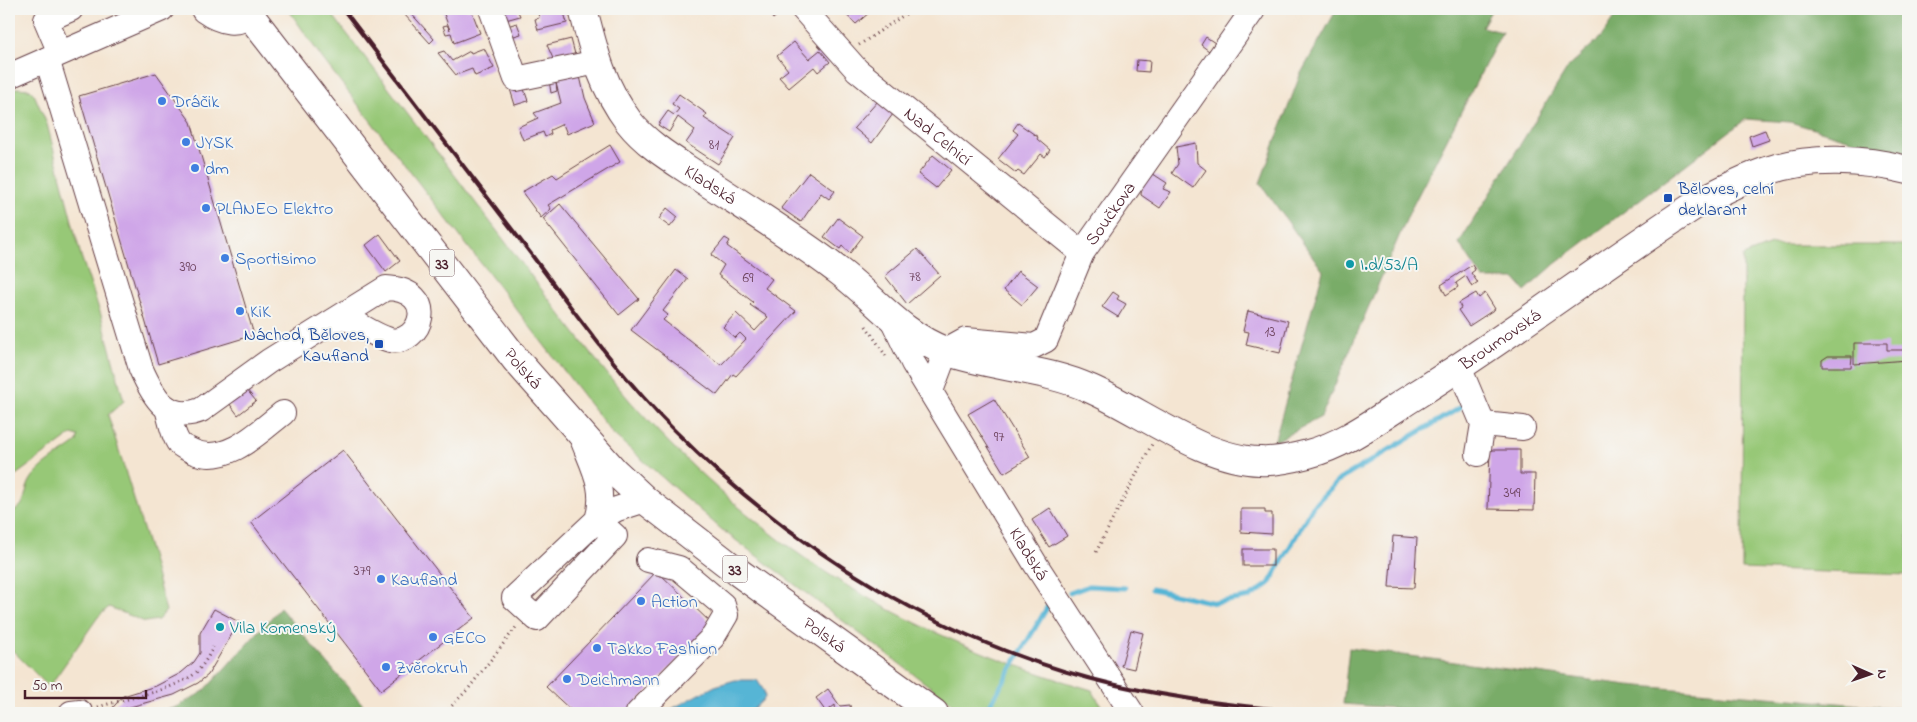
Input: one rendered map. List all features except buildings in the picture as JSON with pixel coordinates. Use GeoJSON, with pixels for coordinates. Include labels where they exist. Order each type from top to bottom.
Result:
{"type":"FeatureCollection","features":[{"type":"Feature","properties":{"kind":"main road","name":"Polská"},"geometry":{"type":"LineString","coordinates":[[205,9],[225,20],[238,20],[251,11],[516,360],[580,434],[645,500],[738,572],[934,713]]}},
{"type":"Feature","properties":{"kind":"main road","name":"Kladská"},"geometry":{"type":"LineString","coordinates":[[584,9],[597,62],[610,96],[632,126],[663,152],[838,270],[892,319],[913,335],[946,351],[1057,377],[1089,388]]}},
{"type":"Feature","properties":{"kind":"main road","name":"Broumovská"},"geometry":{"type":"LineString","coordinates":[[1089,388],[1198,445],[1239,459],[1262,462],[1309,454],[1342,440],[1459,368],[1647,236],[1700,202],[1733,184],[1768,170],[1801,163],[1865,162],[1908,170]]}},
{"type":"Feature","properties":{"kind":"main road","name":"Polská"},"geometry":{"type":"LineString","coordinates":[[859,659],[923,713]]}},
{"type":"Feature","properties":{"kind":"street"},"geometry":{"type":"LineString","coordinates":[[71,9],[46,20],[53,56],[141,369],[158,400],[167,408],[189,414],[201,410],[269,361],[344,316]]}},
{"type":"Feature","properties":{"kind":"street"},"geometry":{"type":"LineString","coordinates":[[9,76],[162,9]]}},
{"type":"Feature","properties":{"kind":"street"},"geometry":{"type":"LineString","coordinates":[[491,9],[516,79],[597,62]]}},
{"type":"Feature","properties":{"kind":"street","name":"Nad Celnicí"},"geometry":{"type":"LineString","coordinates":[[803,9],[842,56],[1082,253]]}},
{"type":"Feature","properties":{"kind":"street","name":"Součkova"},"geometry":{"type":"LineString","coordinates":[[946,351],[966,340],[1034,346],[1046,340],[1082,253],[1253,10]]}},
{"type":"Feature","properties":{"kind":"street","name":"Kladská"},"geometry":{"type":"LineString","coordinates":[[892,319],[913,363],[932,391],[1036,565],[1132,713]]}},
{"type":"Feature","properties":{"kind":"street"},"geometry":{"type":"LineString","coordinates":[[932,391],[946,351]]}},
{"type":"Feature","properties":{"kind":"street"},"geometry":{"type":"LineString","coordinates":[[1459,368],[1483,424],[1478,454]]}},
{"type":"Feature","properties":{"kind":"street"},"geometry":{"type":"LineString","coordinates":[[167,408],[178,442],[184,448],[203,455],[221,454],[246,442],[283,413]]}},
{"type":"Feature","properties":{"kind":"street"},"geometry":{"type":"LineString","coordinates":[[1483,424],[1523,428]]}},
{"type":"Feature","properties":{"kind":"street"},"geometry":{"type":"LineString","coordinates":[[580,434],[601,493],[602,505],[597,520]]}},
{"type":"Feature","properties":{"kind":"street"},"geometry":{"type":"LineString","coordinates":[[597,520],[615,536],[537,619],[521,604],[597,520],[617,509],[645,500]]}},
{"type":"Feature","properties":{"kind":"street"},"geometry":{"type":"LineString","coordinates":[[638,713],[712,637],[726,615],[723,605],[679,568],[648,560]]}},
{"type":"Feature","properties":{"kind":"path"},"geometry":{"type":"LineString","coordinates":[[842,56],[913,9]]}},
{"type":"Feature","properties":{"kind":"path"},"geometry":{"type":"LineString","coordinates":[[862,320],[889,360]]}},
{"type":"Feature","properties":{"kind":"path"},"geometry":{"type":"LineString","coordinates":[[1096,552],[1162,425]]}},
{"type":"Feature","properties":{"kind":"path"},"geometry":{"type":"LineString","coordinates":[[444,713],[469,688],[521,604]]}},
{"type":"Feature","properties":{"kind":"path"},"geometry":{"type":"LineString","coordinates":[[76,712],[173,685],[191,676],[207,659],[213,647]]}},
{"type":"Feature","properties":{"kind":"green space"},"geometry":{"type":"Polygon","coordinates":[[[288,9],[328,9],[614,382],[664,438],[737,506],[812,563],[849,587],[887,608],[967,646],[1050,677],[1092,690],[1102,707],[1093,713],[965,713],[721,529],[613,434],[322,58],[288,9]]]}},
{"type":"Feature","properties":{"kind":"green space"},"geometry":{"type":"Polygon","coordinates":[[[1337,9],[1492,9],[1482,27],[1502,32],[1410,211],[1321,417],[1274,442],[1323,271],[1260,183],[1300,75],[1337,9]]]}},
{"type":"Feature","properties":{"kind":"green space"},"geometry":{"type":"Polygon","coordinates":[[[1620,9],[1908,9],[1908,157],[1790,122],[1746,119],[1555,264],[1525,291],[1515,279],[1483,279],[1459,243],[1569,66],[1602,36],[1620,9]]]}},
{"type":"Feature","properties":{"kind":"green space"},"geometry":{"type":"Polygon","coordinates":[[[17,88],[29,89],[34,94],[47,124],[81,256],[101,315],[124,401],[108,415],[149,548],[166,611],[158,620],[145,622],[109,607],[98,617],[49,687],[9,647],[9,514],[22,504],[29,483],[38,471],[77,442],[78,436],[72,434],[9,480],[9,90],[17,88]]]}},
{"type":"Feature","properties":{"kind":"green space"},"geometry":{"type":"Polygon","coordinates":[[[1771,245],[1908,245],[1908,575],[1742,569],[1743,256],[1771,245]]]}},
{"type":"Feature","properties":{"kind":"green space"},"geometry":{"type":"Polygon","coordinates":[[[280,608],[370,713],[152,713],[177,707],[204,691],[280,608]]]}},
{"type":"Feature","properties":{"kind":"green space"},"geometry":{"type":"Polygon","coordinates":[[[1349,648],[1628,685],[1908,709],[1908,713],[1457,713],[1343,704],[1349,648]]]}},
{"type":"Feature","properties":{"kind":"water"},"geometry":{"type":"Polygon","coordinates":[[[735,680],[757,680],[764,691],[765,698],[749,713],[664,713],[715,686],[735,680]]]}},
{"type":"Feature","properties":{"kind":"waterway"},"geometry":{"type":"LineString","coordinates":[[1152,589],[1215,603],[1250,597],[1269,584],[1313,506],[1339,480],[1466,404]]}},
{"type":"Feature","properties":{"kind":"waterway"},"geometry":{"type":"LineString","coordinates":[[1070,593],[1089,586],[1125,588]]}},
{"type":"Feature","properties":{"kind":"waterway"},"geometry":{"type":"LineString","coordinates":[[985,713],[1051,601]]}},
{"type":"Feature","properties":{"kind":"railway"},"geometry":{"type":"LineString","coordinates":[[343,9],[617,367],[674,430],[770,516],[823,554],[877,589],[934,619],[993,646],[1054,668],[1116,685],[1191,699],[1316,713]]}},
{"type":"Feature","properties":{"kind":"place","name":"Dráčik"},"geometry":{"type":"Point","coordinates":[162,101]}},
{"type":"Feature","properties":{"kind":"place","name":"JYSK"},"geometry":{"type":"Point","coordinates":[186,142]}},
{"type":"Feature","properties":{"kind":"place","name":"dm"},"geometry":{"type":"Point","coordinates":[195,168]}},
{"type":"Feature","properties":{"kind":"place","name":"Běloves, celní deklarant"},"geometry":{"type":"Point","coordinates":[1668,198]}},
{"type":"Feature","properties":{"kind":"place","name":"PLANEO Elektro"},"geometry":{"type":"Point","coordinates":[206,208]}},
{"type":"Feature","properties":{"kind":"place","name":"Sportisimo"},"geometry":{"type":"Point","coordinates":[225,258]}},
{"type":"Feature","properties":{"kind":"place","name":"I.d/53/A"},"geometry":{"type":"Point","coordinates":[1350,264]}},
{"type":"Feature","properties":{"kind":"place","name":"KiK"},"geometry":{"type":"Point","coordinates":[240,311]}},
{"type":"Feature","properties":{"kind":"place","name":"Náchod, Běloves, Kaufland"},"geometry":{"type":"Point","coordinates":[379,344]}},
{"type":"Feature","properties":{"kind":"place","name":"Kaufland"},"geometry":{"type":"Point","coordinates":[381,579]}},
{"type":"Feature","properties":{"kind":"place","name":"Action"},"geometry":{"type":"Point","coordinates":[641,601]}},
{"type":"Feature","properties":{"kind":"place","name":"Vila Komenský"},"geometry":{"type":"Point","coordinates":[220,627]}},
{"type":"Feature","properties":{"kind":"place","name":"GECO"},"geometry":{"type":"Point","coordinates":[433,637]}},
{"type":"Feature","properties":{"kind":"place","name":"Takko Fashion"},"geometry":{"type":"Point","coordinates":[597,648]}},
{"type":"Feature","properties":{"kind":"place","name":"Zvěrokruh"},"geometry":{"type":"Point","coordinates":[386,667]}},
{"type":"Feature","properties":{"kind":"place","name":"Deichmann"},"geometry":{"type":"Point","coordinates":[567,679]}}]}
